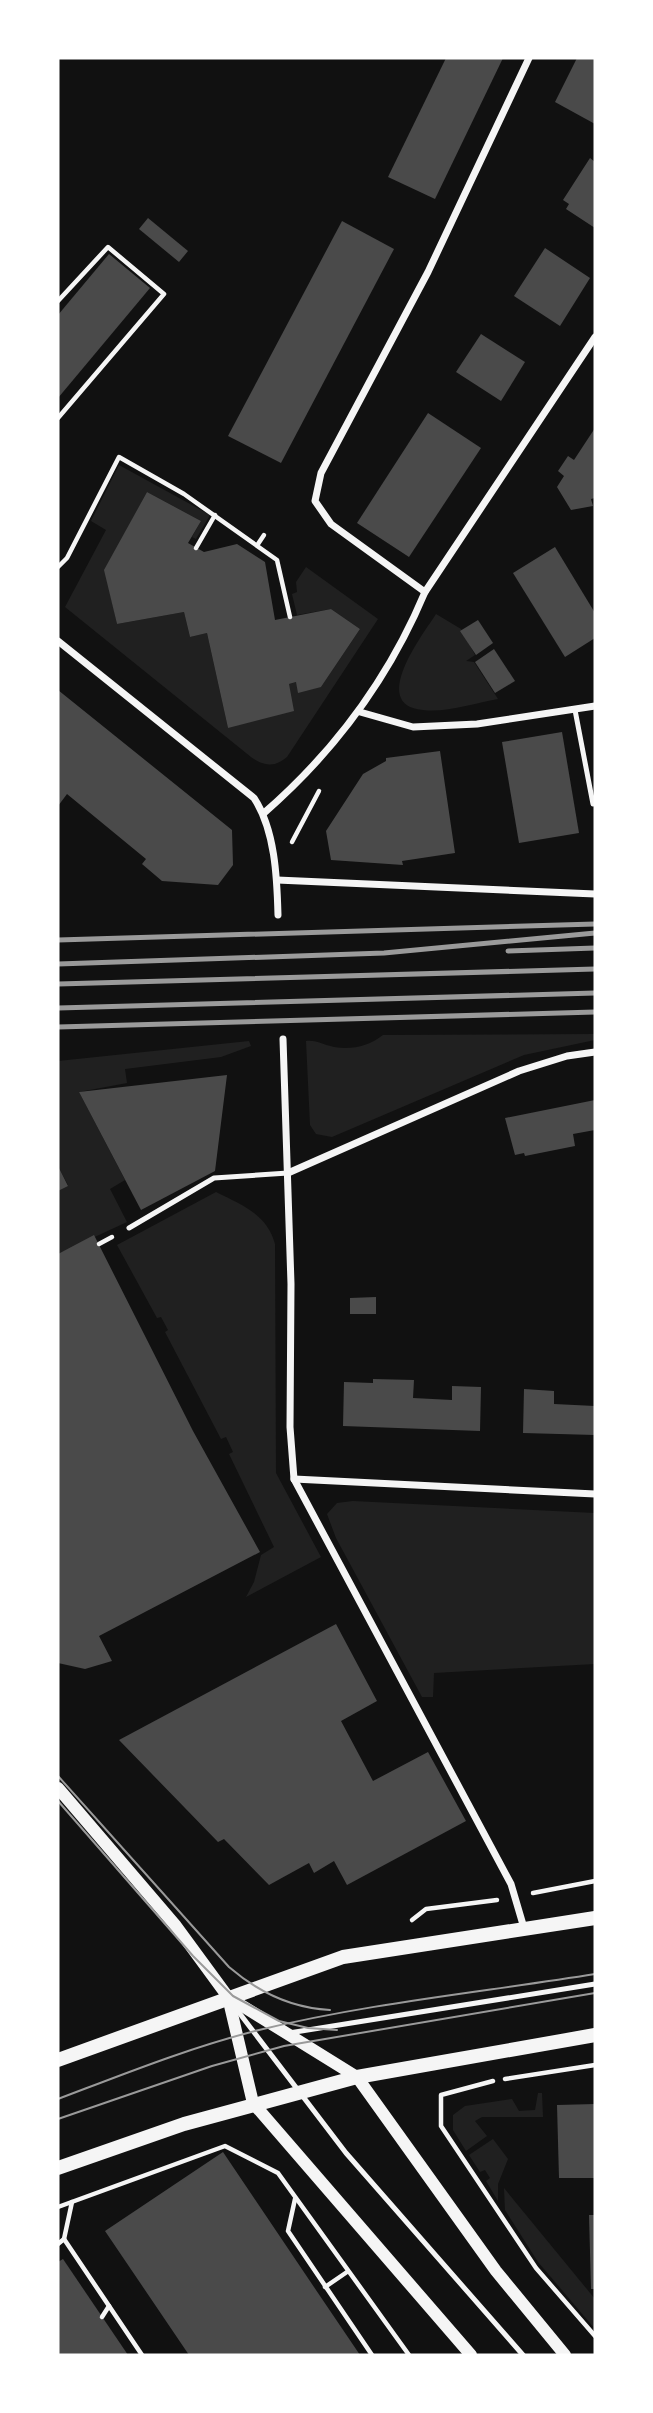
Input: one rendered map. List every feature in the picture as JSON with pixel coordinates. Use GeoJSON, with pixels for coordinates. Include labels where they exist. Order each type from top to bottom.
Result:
{"type":"FeatureCollection","features":[{"type":"Feature","properties":{"kind":"main road"},"geometry":{"type":"LineString","coordinates":[[58,2060],[343,1957],[595,1918]]}},
{"type":"Feature","properties":{"kind":"main road"},"geometry":{"type":"LineString","coordinates":[[58,2168],[184,2124],[296,2092],[357,2077],[595,2035]]}},
{"type":"Feature","properties":{"kind":"street"},"geometry":{"type":"LineString","coordinates":[[425,592],[331,524],[315,501],[321,473],[428,272],[529,58]]}},
{"type":"Feature","properties":{"kind":"street"},"geometry":{"type":"LineString","coordinates":[[264,813],[304,778],[360,712],[410,626],[425,592],[595,337]]}},
{"type":"Feature","properties":{"kind":"street"},"geometry":{"type":"LineString","coordinates":[[58,640],[254,798],[264,813],[277,880],[278,915]]}},
{"type":"Feature","properties":{"kind":"street"},"geometry":{"type":"LineString","coordinates":[[360,712],[412,727],[477,724],[595,706]]}},
{"type":"Feature","properties":{"kind":"street"},"geometry":{"type":"LineString","coordinates":[[277,880],[595,894]]}},
{"type":"Feature","properties":{"kind":"street"},"geometry":{"type":"LineString","coordinates":[[283,1039],[288,1173],[290,1427],[294,1479],[423,1726],[511,1884],[524,1928]]}},
{"type":"Feature","properties":{"kind":"street"},"geometry":{"type":"LineString","coordinates":[[288,1173],[519,1071],[567,1056],[595,1052]]}},
{"type":"Feature","properties":{"kind":"street"},"geometry":{"type":"LineString","coordinates":[[294,1479],[595,1494]]}},
{"type":"Feature","properties":{"kind":"street"},"geometry":{"type":"LineString","coordinates":[[58,1788],[176,1926],[228,1997],[357,2077],[496,2271],[565,2355]]}},
{"type":"Feature","properties":{"kind":"street"},"geometry":{"type":"LineString","coordinates":[[228,1997],[253,2103],[471,2355]]}},
{"type":"Feature","properties":{"kind":"lane"},"geometry":{"type":"LineString","coordinates":[[575,710],[593,804]]}},
{"type":"Feature","properties":{"kind":"lane"},"geometry":{"type":"LineString","coordinates":[[129,1228],[214,1178],[288,1173]]}},
{"type":"Feature","properties":{"kind":"lane"},"geometry":{"type":"LineString","coordinates":[[286,2033],[595,1984]]}},
{"type":"Feature","properties":{"kind":"lane"},"geometry":{"type":"LineString","coordinates":[[228,1997],[296,2092],[366,2178],[523,2355]]}},
{"type":"Feature","properties":{"kind":"path"},"geometry":{"type":"LineString","coordinates":[[58,301],[108,247],[164,294],[58,418]]}},
{"type":"Feature","properties":{"kind":"path"},"geometry":{"type":"LineString","coordinates":[[58,567],[67,558],[119,457],[215,515],[277,559],[290,617]]}},
{"type":"Feature","properties":{"kind":"path"},"geometry":{"type":"LineString","coordinates":[[196,548],[215,515]]}},
{"type":"Feature","properties":{"kind":"path"},"geometry":{"type":"LineString","coordinates":[[258,544],[264,535]]}},
{"type":"Feature","properties":{"kind":"path"},"geometry":{"type":"LineString","coordinates":[[290,845],[326,783]]}},
{"type":"Feature","properties":{"kind":"path"},"geometry":{"type":"LineString","coordinates":[[595,2065],[491,2081],[441,2095],[441,2126],[536,2268],[595,2336]]}},
{"type":"Feature","properties":{"kind":"path"},"geometry":{"type":"LineString","coordinates":[[58,2207],[193,2155],[225,2146],[278,2173],[408,2355]]}},
{"type":"Feature","properties":{"kind":"path"},"geometry":{"type":"LineString","coordinates":[[296,2198],[288,2231],[372,2355]]}},
{"type":"Feature","properties":{"kind":"path"},"geometry":{"type":"LineString","coordinates":[[58,2244],[64,2239],[72,2202]]}},
{"type":"Feature","properties":{"kind":"path"},"geometry":{"type":"LineString","coordinates":[[64,2239],[142,2355]]}},
{"type":"Feature","properties":{"kind":"path"},"geometry":{"type":"LineString","coordinates":[[325,2287],[347,2272]]}},
{"type":"Feature","properties":{"kind":"path"},"geometry":{"type":"LineString","coordinates":[[102,2316],[109,2306]]}},
{"type":"Feature","properties":{"kind":"shaded area"},"geometry":{"type":"Polygon","coordinates":[[[119,465],[210,515],[196,539],[192,537],[201,521],[147,492],[105,570],[117,624],[184,612],[190,637],[207,633],[228,728],[289,684],[296,682],[321,687],[360,629],[331,609],[297,615],[292,594],[297,592],[296,582],[306,567],[378,619],[282,761],[269,764],[251,757],[65,607],[106,530],[91,521],[119,465]]]}},
{"type":"Feature","properties":{"kind":"shaded area"},"geometry":{"type":"Polygon","coordinates":[[[436,614],[461,629],[475,655],[466,661],[474,662],[498,699],[432,711],[407,705],[400,696],[404,667],[436,614]]]}},
{"type":"Feature","properties":{"kind":"shaded area"},"geometry":{"type":"Polygon","coordinates":[[[595,1034],[595,1040],[524,1055],[332,1137],[316,1134],[310,1125],[306,1041],[347,1048],[366,1044],[383,1035],[595,1034]]]}},
{"type":"Feature","properties":{"kind":"shaded area"},"geometry":{"type":"Polygon","coordinates":[[[249,1041],[251,1046],[221,1057],[125,1069],[127,1083],[79,1092],[125,1180],[110,1189],[127,1222],[58,1254],[58,1191],[68,1185],[58,1166],[58,1061],[249,1041]]]}},
{"type":"Feature","properties":{"kind":"shaded area"},"geometry":{"type":"Polygon","coordinates":[[[216,1192],[244,1206],[260,1218],[275,1244],[276,1473],[321,1557],[246,1597],[254,1582],[261,1555],[274,1547],[229,1454],[233,1452],[226,1437],[221,1439],[165,1332],[168,1330],[161,1317],[157,1318],[117,1245],[216,1192]]]}},
{"type":"Feature","properties":{"kind":"shaded area"},"geometry":{"type":"Polygon","coordinates":[[[353,1501],[595,1513],[595,1664],[434,1673],[433,1697],[422,1697],[336,1538],[327,1514],[337,1503],[353,1501]]]}},
{"type":"Feature","properties":{"kind":"shaded area"},"geometry":{"type":"Polygon","coordinates":[[[538,2093],[542,2093],[543,2117],[482,2117],[475,2121],[487,2136],[466,2151],[453,2130],[453,2115],[465,2106],[512,2099],[519,2111],[535,2110],[538,2093]]]}},
{"type":"Feature","properties":{"kind":"shaded area"},"geometry":{"type":"Polygon","coordinates":[[[493,2139],[508,2159],[498,2184],[498,2201],[486,2181],[490,2178],[485,2170],[480,2172],[469,2155],[493,2139]]]}},
{"type":"Feature","properties":{"kind":"shaded area"},"geometry":{"type":"Polygon","coordinates":[[[504,2188],[595,2299],[595,2329],[538,2262],[505,2210],[504,2188]]]}},
{"type":"Feature","properties":{"kind":"building"},"geometry":{"type":"Polygon","coordinates":[[[446,58],[503,58],[435,199],[388,177],[446,58]]]}},
{"type":"Feature","properties":{"kind":"building"},"geometry":{"type":"Polygon","coordinates":[[[577,58],[595,58],[595,124],[555,102],[577,58]]]}},
{"type":"Feature","properties":{"kind":"building"},"geometry":{"type":"Polygon","coordinates":[[[590,158],[595,162],[595,228],[566,209],[569,204],[563,200],[590,158]]]}},
{"type":"Feature","properties":{"kind":"building"},"geometry":{"type":"Polygon","coordinates":[[[148,218],[188,251],[179,262],[139,229],[148,218]]]}},
{"type":"Feature","properties":{"kind":"building"},"geometry":{"type":"Polygon","coordinates":[[[342,221],[394,249],[281,463],[228,436],[342,221]]]}},
{"type":"Feature","properties":{"kind":"building"},"geometry":{"type":"Polygon","coordinates":[[[545,248],[590,278],[560,326],[514,296],[545,248]]]}},
{"type":"Feature","properties":{"kind":"building"},"geometry":{"type":"Polygon","coordinates":[[[109,254],[150,288],[58,398],[58,315],[109,254]]]}},
{"type":"Feature","properties":{"kind":"building"},"geometry":{"type":"Polygon","coordinates":[[[481,334],[525,362],[501,401],[456,372],[481,334]]]}},
{"type":"Feature","properties":{"kind":"building"},"geometry":{"type":"Polygon","coordinates":[[[428,413],[481,448],[409,557],[357,523],[428,413]]]}},
{"type":"Feature","properties":{"kind":"building"},"geometry":{"type":"Polygon","coordinates":[[[595,428],[595,498],[591,499],[593,506],[571,510],[557,487],[564,476],[558,471],[568,456],[574,460],[595,428]]]}},
{"type":"Feature","properties":{"kind":"building"},"geometry":{"type":"Polygon","coordinates":[[[147,492],[201,521],[188,543],[204,552],[237,544],[265,562],[275,620],[331,609],[360,629],[321,687],[298,693],[296,682],[289,684],[294,711],[228,728],[207,633],[190,637],[184,612],[117,624],[104,570],[147,492]]]}},
{"type":"Feature","properties":{"kind":"building"},"geometry":{"type":"Polygon","coordinates":[[[555,547],[595,613],[595,638],[565,657],[513,573],[555,547]]]}},
{"type":"Feature","properties":{"kind":"building"},"geometry":{"type":"Polygon","coordinates":[[[478,620],[493,643],[476,655],[460,631],[478,620]]]}},
{"type":"Feature","properties":{"kind":"building"},"geometry":{"type":"Polygon","coordinates":[[[494,649],[515,681],[495,693],[475,662],[494,649]]]}},
{"type":"Feature","properties":{"kind":"building"},"geometry":{"type":"Polygon","coordinates":[[[58,690],[232,830],[233,865],[218,885],[162,881],[142,864],[146,859],[67,794],[58,806],[58,690]]]}},
{"type":"Feature","properties":{"kind":"building"},"geometry":{"type":"Polygon","coordinates":[[[562,732],[579,833],[519,843],[502,742],[562,732]]]}},
{"type":"Feature","properties":{"kind":"building"},"geometry":{"type":"Polygon","coordinates":[[[440,751],[455,853],[402,861],[403,865],[331,860],[326,831],[363,774],[386,761],[386,758],[440,751]]]}},
{"type":"Feature","properties":{"kind":"building"},"geometry":{"type":"Polygon","coordinates":[[[227,1075],[215,1171],[141,1210],[79,1092],[227,1075]]]}},
{"type":"Feature","properties":{"kind":"building"},"geometry":{"type":"Polygon","coordinates":[[[595,1100],[595,1130],[573,1134],[575,1146],[525,1156],[524,1153],[515,1155],[505,1118],[595,1100]]]}},
{"type":"Feature","properties":{"kind":"building"},"geometry":{"type":"Polygon","coordinates":[[[58,1166],[68,1186],[58,1191],[58,1166]]]}},
{"type":"Feature","properties":{"kind":"building"},"geometry":{"type":"Polygon","coordinates":[[[94,1235],[193,1431],[260,1552],[99,1636],[112,1661],[85,1669],[58,1663],[58,1254],[94,1235]]]}},
{"type":"Feature","properties":{"kind":"building"},"geometry":{"type":"Polygon","coordinates":[[[376,1297],[376,1314],[350,1314],[350,1298],[376,1297]]]}},
{"type":"Feature","properties":{"kind":"building"},"geometry":{"type":"Polygon","coordinates":[[[373,1379],[414,1380],[413,1398],[452,1400],[452,1386],[481,1387],[480,1431],[343,1426],[344,1382],[373,1383],[373,1379]]]}},
{"type":"Feature","properties":{"kind":"building"},"geometry":{"type":"Polygon","coordinates":[[[524,1389],[554,1391],[554,1404],[595,1406],[595,1435],[523,1433],[524,1389]]]}},
{"type":"Feature","properties":{"kind":"building"},"geometry":{"type":"Polygon","coordinates":[[[336,1624],[377,1701],[341,1721],[373,1781],[428,1752],[466,1821],[347,1885],[334,1861],[314,1873],[309,1863],[269,1885],[224,1839],[218,1842],[119,1740],[336,1624]]]}},
{"type":"Feature","properties":{"kind":"building"},"geometry":{"type":"Polygon","coordinates":[[[595,2104],[595,2178],[559,2178],[557,2105],[595,2104]]]}},
{"type":"Feature","properties":{"kind":"building"},"geometry":{"type":"Polygon","coordinates":[[[223,2152],[360,2355],[189,2355],[105,2231],[223,2152]]]}},
{"type":"Feature","properties":{"kind":"building"},"geometry":{"type":"Polygon","coordinates":[[[589,2215],[595,2215],[595,2289],[591,2289],[589,2215]]]}},
{"type":"Feature","properties":{"kind":"building"},"geometry":{"type":"Polygon","coordinates":[[[63,2259],[128,2355],[58,2355],[58,2262],[63,2259]]]}},
{"type":"Feature","properties":{"kind":"tram line"},"geometry":{"type":"LineString","coordinates":[[58,1776],[229,1967],[276,1997],[302,2006],[330,2010]]}},
{"type":"Feature","properties":{"kind":"tram line"},"geometry":{"type":"LineString","coordinates":[[58,1801],[193,1956],[233,1996],[279,2021],[308,2028],[337,2030]]}},
{"type":"Feature","properties":{"kind":"tram line"},"geometry":{"type":"LineString","coordinates":[[58,2099],[183,2053],[259,2030],[384,2005],[595,1974]]}},
{"type":"Feature","properties":{"kind":"tram line"},"geometry":{"type":"LineString","coordinates":[[58,2119],[212,2066],[284,2046],[595,1993]]}},
{"type":"Feature","properties":{"kind":"railway"},"geometry":{"type":"LineString","coordinates":[[58,940],[595,924]]}},
{"type":"Feature","properties":{"kind":"railway"},"geometry":{"type":"LineString","coordinates":[[58,964],[384,953],[595,933]]}},
{"type":"Feature","properties":{"kind":"railway"},"geometry":{"type":"LineString","coordinates":[[508,951],[595,948]]}},
{"type":"Feature","properties":{"kind":"railway"},"geometry":{"type":"LineString","coordinates":[[58,984],[595,969]]}},
{"type":"Feature","properties":{"kind":"railway"},"geometry":{"type":"LineString","coordinates":[[58,1008],[595,993]]}},
{"type":"Feature","properties":{"kind":"railway"},"geometry":{"type":"LineString","coordinates":[[58,1027],[595,1012]]}}]}
